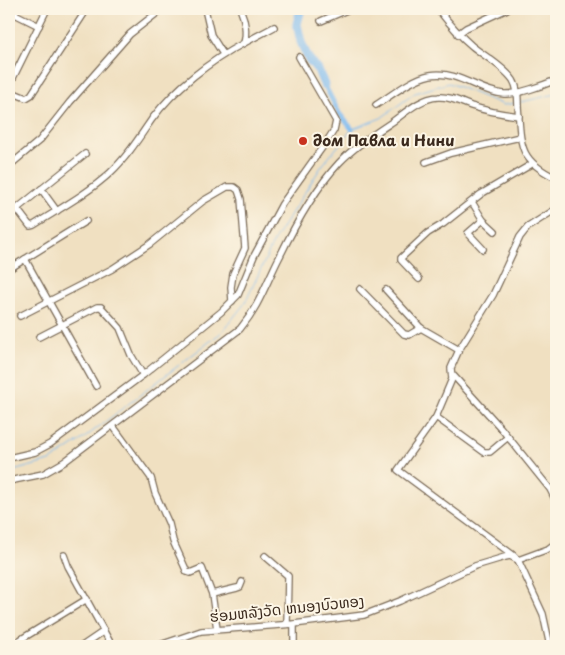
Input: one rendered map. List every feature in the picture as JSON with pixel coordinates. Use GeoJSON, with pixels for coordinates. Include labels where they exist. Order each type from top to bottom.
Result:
{"type":"FeatureCollection","features":[{"type":"Feature","properties":{"kind":"street"},"geometry":{"type":"LineString","coordinates":[[9,86],[47,9]]}},
{"type":"Feature","properties":{"kind":"street"},"geometry":{"type":"LineString","coordinates":[[9,91],[26,98],[31,95],[87,9]]}},
{"type":"Feature","properties":{"kind":"street"},"geometry":{"type":"LineString","coordinates":[[9,166],[40,140],[130,34],[162,9]]}},
{"type":"Feature","properties":{"kind":"street"},"geometry":{"type":"LineString","coordinates":[[205,9],[211,35],[223,54]]}},
{"type":"Feature","properties":{"kind":"street"},"geometry":{"type":"LineString","coordinates":[[321,21],[349,9]]}},
{"type":"Feature","properties":{"kind":"street"},"geometry":{"type":"LineString","coordinates":[[438,9],[458,34],[513,80],[517,94],[520,137],[526,155],[532,164],[556,178]]}},
{"type":"Feature","properties":{"kind":"street"},"geometry":{"type":"LineString","coordinates":[[458,34],[466,28],[507,9]]}},
{"type":"Feature","properties":{"kind":"street"},"geometry":{"type":"LineString","coordinates":[[9,10],[39,26]]}},
{"type":"Feature","properties":{"kind":"street"},"geometry":{"type":"LineString","coordinates":[[241,11],[246,38],[244,43]]}},
{"type":"Feature","properties":{"kind":"street"},"geometry":{"type":"LineString","coordinates":[[17,208],[32,226],[93,188],[127,154],[174,95],[223,54],[274,27]]}},
{"type":"Feature","properties":{"kind":"street"},"geometry":{"type":"LineString","coordinates":[[9,458],[35,452],[50,444],[143,374],[238,295],[254,256],[282,204],[336,126],[336,122],[299,57]]}},
{"type":"Feature","properties":{"kind":"street"},"geometry":{"type":"LineString","coordinates":[[376,105],[413,82],[430,75],[450,75],[504,94],[517,94],[556,80]]}},
{"type":"Feature","properties":{"kind":"street"},"geometry":{"type":"LineString","coordinates":[[9,481],[43,474],[64,462],[240,329],[265,291],[273,268],[286,242],[324,182],[338,164],[373,135],[420,102],[439,96],[519,116]]}},
{"type":"Feature","properties":{"kind":"street"},"geometry":{"type":"LineString","coordinates":[[426,162],[451,153],[520,137]]}},
{"type":"Feature","properties":{"kind":"street"},"geometry":{"type":"LineString","coordinates":[[9,215],[85,154]]}},
{"type":"Feature","properties":{"kind":"street"},"geometry":{"type":"LineString","coordinates":[[418,279],[400,258],[428,233],[481,194],[532,164]]}},
{"type":"Feature","properties":{"kind":"street"},"geometry":{"type":"LineString","coordinates":[[20,316],[112,269],[150,244],[203,201],[227,187],[234,186],[238,190],[241,199],[245,248],[233,274],[231,287],[232,301]]}},
{"type":"Feature","properties":{"kind":"street"},"geometry":{"type":"LineString","coordinates":[[41,190],[57,211]]}},
{"type":"Feature","properties":{"kind":"street"},"geometry":{"type":"LineString","coordinates":[[472,202],[483,220],[495,231]]}},
{"type":"Feature","properties":{"kind":"street"},"geometry":{"type":"LineString","coordinates":[[550,646],[543,614],[518,560],[508,550],[399,471],[398,468],[436,417],[445,398],[452,368],[459,350],[492,296],[524,231],[534,222],[556,209]]}},
{"type":"Feature","properties":{"kind":"street"},"geometry":{"type":"LineString","coordinates":[[483,220],[468,233],[483,249]]}},
{"type":"Feature","properties":{"kind":"street"},"geometry":{"type":"LineString","coordinates":[[9,269],[86,221]]}},
{"type":"Feature","properties":{"kind":"street"},"geometry":{"type":"LineString","coordinates":[[25,259],[96,386]]}},
{"type":"Feature","properties":{"kind":"street"},"geometry":{"type":"LineString","coordinates":[[360,289],[404,334],[409,335],[421,328]]}},
{"type":"Feature","properties":{"kind":"street"},"geometry":{"type":"LineString","coordinates":[[386,290],[421,328],[459,350]]}},
{"type":"Feature","properties":{"kind":"street"},"geometry":{"type":"LineString","coordinates":[[39,337],[97,307],[101,307],[124,334],[131,355],[143,374]]}},
{"type":"Feature","properties":{"kind":"street"},"geometry":{"type":"LineString","coordinates":[[452,374],[508,437],[550,489],[556,501]]}},
{"type":"Feature","properties":{"kind":"street"},"geometry":{"type":"LineString","coordinates":[[436,417],[484,452],[490,452],[508,437]]}},
{"type":"Feature","properties":{"kind":"street"},"geometry":{"type":"LineString","coordinates":[[112,426],[152,478],[155,493],[187,572],[190,573],[202,568],[212,594],[216,629]]}},
{"type":"Feature","properties":{"kind":"street","name":"ຮ່ອມຫລັງວັດ ຫນອງບົວທອງ"},"geometry":{"type":"LineString","coordinates":[[157,646],[201,631],[294,624],[364,614],[400,601],[475,566],[510,556],[518,560],[548,549],[556,543]]}},
{"type":"Feature","properties":{"kind":"street"},"geometry":{"type":"LineString","coordinates":[[64,555],[68,566],[112,646]]}},
{"type":"Feature","properties":{"kind":"street"},"geometry":{"type":"LineString","coordinates":[[265,556],[288,576],[287,624]]}},
{"type":"Feature","properties":{"kind":"street"},"geometry":{"type":"LineString","coordinates":[[212,594],[240,587],[242,582]]}},
{"type":"Feature","properties":{"kind":"street"},"geometry":{"type":"LineString","coordinates":[[10,646],[87,599]]}},
{"type":"Feature","properties":{"kind":"street"},"geometry":{"type":"LineString","coordinates":[[294,624],[294,646]]}},
{"type":"Feature","properties":{"kind":"street"},"geometry":{"type":"LineString","coordinates":[[82,646],[104,631]]}},
{"type":"Feature","properties":{"kind":"waterway"},"geometry":{"type":"LineString","coordinates":[[301,9],[297,24],[301,42],[308,58],[318,70],[324,84]]}},
{"type":"Feature","properties":{"kind":"waterway"},"geometry":{"type":"LineString","coordinates":[[9,472],[50,461],[83,439],[222,332],[245,303],[275,239],[321,167],[352,129],[381,118],[415,93],[449,83],[504,105],[515,103]]}},
{"type":"Feature","properties":{"kind":"waterway"},"geometry":{"type":"LineString","coordinates":[[324,84],[339,113],[352,129]]}},
{"type":"Feature","properties":{"kind":"waterway"},"geometry":{"type":"LineString","coordinates":[[521,102],[556,94]]}},
{"type":"Feature","properties":{"kind":"place","name":"дом Павла и Нини"},"geometry":{"type":"Point","coordinates":[303,141]}}]}
